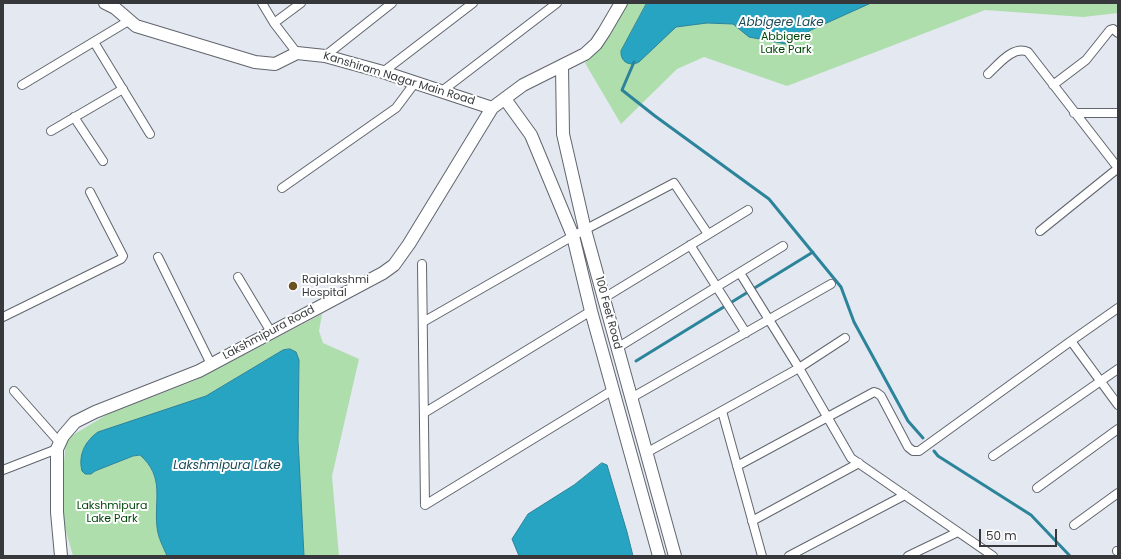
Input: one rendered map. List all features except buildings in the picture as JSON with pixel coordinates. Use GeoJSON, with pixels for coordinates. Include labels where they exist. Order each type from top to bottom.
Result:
{"type":"FeatureCollection","features":[{"type":"Feature","properties":{"kind":"street"},"geometry":{"type":"LineString","coordinates":[[104,3],[115,8],[136,26],[255,62],[274,64],[297,53],[274,23],[262,3]]}},
{"type":"Feature","properties":{"kind":"street"},"geometry":{"type":"LineString","coordinates":[[274,23],[301,3]]}},
{"type":"Feature","properties":{"kind":"street"},"geometry":{"type":"LineString","coordinates":[[325,56],[392,3]]}},
{"type":"Feature","properties":{"kind":"street"},"geometry":{"type":"LineString","coordinates":[[383,72],[473,3]]}},
{"type":"Feature","properties":{"kind":"street"},"geometry":{"type":"LineString","coordinates":[[442,91],[557,3]]}},
{"type":"Feature","properties":{"kind":"street","name":"Lakshmipura Road"},"geometry":{"type":"LineString","coordinates":[[59,446],[63,436],[75,422],[95,412],[199,371],[383,273],[394,265],[409,244],[492,108],[523,85],[585,54],[596,44],[621,3]]}},
{"type":"Feature","properties":{"kind":"street"},"geometry":{"type":"LineString","coordinates":[[22,85],[130,20]]}},
{"type":"Feature","properties":{"kind":"street"},"geometry":{"type":"LineString","coordinates":[[1053,85],[1086,60],[1110,30],[1113,29],[1118,33]]}},
{"type":"Feature","properties":{"kind":"street"},"geometry":{"type":"LineString","coordinates":[[94,42],[150,134]]}},
{"type":"Feature","properties":{"kind":"street"},"geometry":{"type":"LineString","coordinates":[[988,74],[1013,52],[1019,50],[1028,52],[1118,169],[1040,231]]}},
{"type":"Feature","properties":{"kind":"street","name":"Kanshiram Nagar Main Road"},"geometry":{"type":"LineString","coordinates":[[297,53],[325,56],[383,72],[414,84],[442,91],[492,108]]}},
{"type":"Feature","properties":{"kind":"street","name":"100 Feet Road"},"geometry":{"type":"LineString","coordinates":[[562,66],[563,134],[585,230],[675,556]]}},
{"type":"Feature","properties":{"kind":"street"},"geometry":{"type":"LineString","coordinates":[[282,188],[396,108],[414,84]]}},
{"type":"Feature","properties":{"kind":"street"},"geometry":{"type":"LineString","coordinates":[[51,131],[123,89]]}},
{"type":"Feature","properties":{"kind":"street","name":"100 Feet Road"},"geometry":{"type":"LineString","coordinates":[[505,99],[531,135],[573,236],[591,311],[659,556]]}},
{"type":"Feature","properties":{"kind":"street"},"geometry":{"type":"LineString","coordinates":[[1074,113],[1118,113]]}},
{"type":"Feature","properties":{"kind":"street"},"geometry":{"type":"LineString","coordinates":[[74,117],[103,162]]}},
{"type":"Feature","properties":{"kind":"street"},"geometry":{"type":"LineString","coordinates":[[423,322],[573,236],[674,183],[708,234]]}},
{"type":"Feature","properties":{"kind":"street"},"geometry":{"type":"LineString","coordinates":[[3,317],[121,259],[123,256],[122,252],[90,192]]}},
{"type":"Feature","properties":{"kind":"street"},"geometry":{"type":"LineString","coordinates":[[604,298],[748,210]]}},
{"type":"Feature","properties":{"kind":"street"},"geometry":{"type":"LineString","coordinates":[[690,245],[746,333]]}},
{"type":"Feature","properties":{"kind":"street"},"geometry":{"type":"LineString","coordinates":[[617,348],[783,246]]}},
{"type":"Feature","properties":{"kind":"street"},"geometry":{"type":"LineString","coordinates":[[158,256],[211,364]]}},
{"type":"Feature","properties":{"kind":"street"},"geometry":{"type":"LineString","coordinates":[[422,264],[425,505],[613,390]]}},
{"type":"Feature","properties":{"kind":"street"},"geometry":{"type":"LineString","coordinates":[[740,273],[799,368],[851,458],[994,556]]}},
{"type":"Feature","properties":{"kind":"street"},"geometry":{"type":"LineString","coordinates":[[238,277],[271,332]]}},
{"type":"Feature","properties":{"kind":"street"},"geometry":{"type":"LineString","coordinates":[[631,398],[831,284]]}},
{"type":"Feature","properties":{"kind":"street"},"geometry":{"type":"LineString","coordinates":[[737,466],[872,393],[877,392],[881,396],[908,447],[913,451],[919,451],[1118,308]]}},
{"type":"Feature","properties":{"kind":"street"},"geometry":{"type":"LineString","coordinates":[[424,413],[591,311]]}},
{"type":"Feature","properties":{"kind":"street"},"geometry":{"type":"LineString","coordinates":[[646,453],[799,368],[846,338]]}},
{"type":"Feature","properties":{"kind":"street"},"geometry":{"type":"LineString","coordinates":[[1071,341],[1118,405]]}},
{"type":"Feature","properties":{"kind":"street"},"geometry":{"type":"LineString","coordinates":[[993,456],[1118,369]]}},
{"type":"Feature","properties":{"kind":"street"},"geometry":{"type":"LineString","coordinates":[[14,391],[59,446],[56,512],[61,556]]}},
{"type":"Feature","properties":{"kind":"street"},"geometry":{"type":"LineString","coordinates":[[722,411],[762,556]]}},
{"type":"Feature","properties":{"kind":"street"},"geometry":{"type":"LineString","coordinates":[[1037,488],[1118,429]]}},
{"type":"Feature","properties":{"kind":"street"},"geometry":{"type":"LineString","coordinates":[[3,470],[59,446]]}},
{"type":"Feature","properties":{"kind":"street"},"geometry":{"type":"LineString","coordinates":[[752,520],[859,463]]}},
{"type":"Feature","properties":{"kind":"street"},"geometry":{"type":"LineString","coordinates":[[1074,525],[1118,493]]}},
{"type":"Feature","properties":{"kind":"street"},"geometry":{"type":"LineString","coordinates":[[789,556],[905,495]]}},
{"type":"Feature","properties":{"kind":"street"},"geometry":{"type":"LineString","coordinates":[[908,556],[958,532]]}},
{"type":"Feature","properties":{"kind":"green space","name":"Abbigere Lake Park"},"geometry":{"type":"Polygon","coordinates":[[[626,3],[1118,3],[1118,13],[1083,17],[985,10],[787,86],[704,57],[677,69],[621,124],[585,63],[606,41],[626,3]]]}},
{"type":"Feature","properties":{"kind":"green space","name":"Lakshmipura Lake Park"},"geometry":{"type":"Polygon","coordinates":[[[322,314],[319,331],[323,343],[359,359],[332,476],[339,556],[304,556],[298,439],[299,359],[283,350],[206,396],[88,440],[82,452],[81,468],[85,474],[91,474],[133,456],[140,455],[147,463],[155,479],[157,496],[157,528],[167,556],[73,556],[60,510],[66,439],[108,414],[196,380],[322,314]]]}},
{"type":"Feature","properties":{"kind":"water","name":"Abbigere Lake"},"geometry":{"type":"Polygon","coordinates":[[[647,3],[871,3],[811,30],[786,44],[749,37],[733,24],[707,23],[676,27],[639,62],[629,64],[622,58],[621,51],[647,3]]]}},
{"type":"Feature","properties":{"kind":"water","name":"Lakshmipura Lake"},"geometry":{"type":"Polygon","coordinates":[[[290,349],[296,352],[299,360],[298,439],[304,556],[167,556],[158,531],[156,517],[156,480],[148,463],[140,455],[133,456],[91,474],[85,474],[82,471],[81,459],[86,444],[98,432],[206,396],[283,350],[290,349]]]}},
{"type":"Feature","properties":{"kind":"water"},"geometry":{"type":"Polygon","coordinates":[[[602,463],[607,465],[633,556],[519,556],[512,539],[528,514],[574,485],[602,463]]]}},
{"type":"Feature","properties":{"kind":"waterway"},"geometry":{"type":"LineString","coordinates":[[634,62],[622,90],[655,116],[769,199],[841,287],[854,322],[908,421],[923,438]]}},
{"type":"Feature","properties":{"kind":"waterway"},"geometry":{"type":"LineString","coordinates":[[636,361],[813,252]]}},
{"type":"Feature","properties":{"kind":"waterway"},"geometry":{"type":"LineString","coordinates":[[934,451],[938,456],[1031,515],[1070,556]]}},
{"type":"Feature","properties":{"kind":"place","name":"Rajalakshmi Hospital"},"geometry":{"type":"Point","coordinates":[293,286]}}]}
